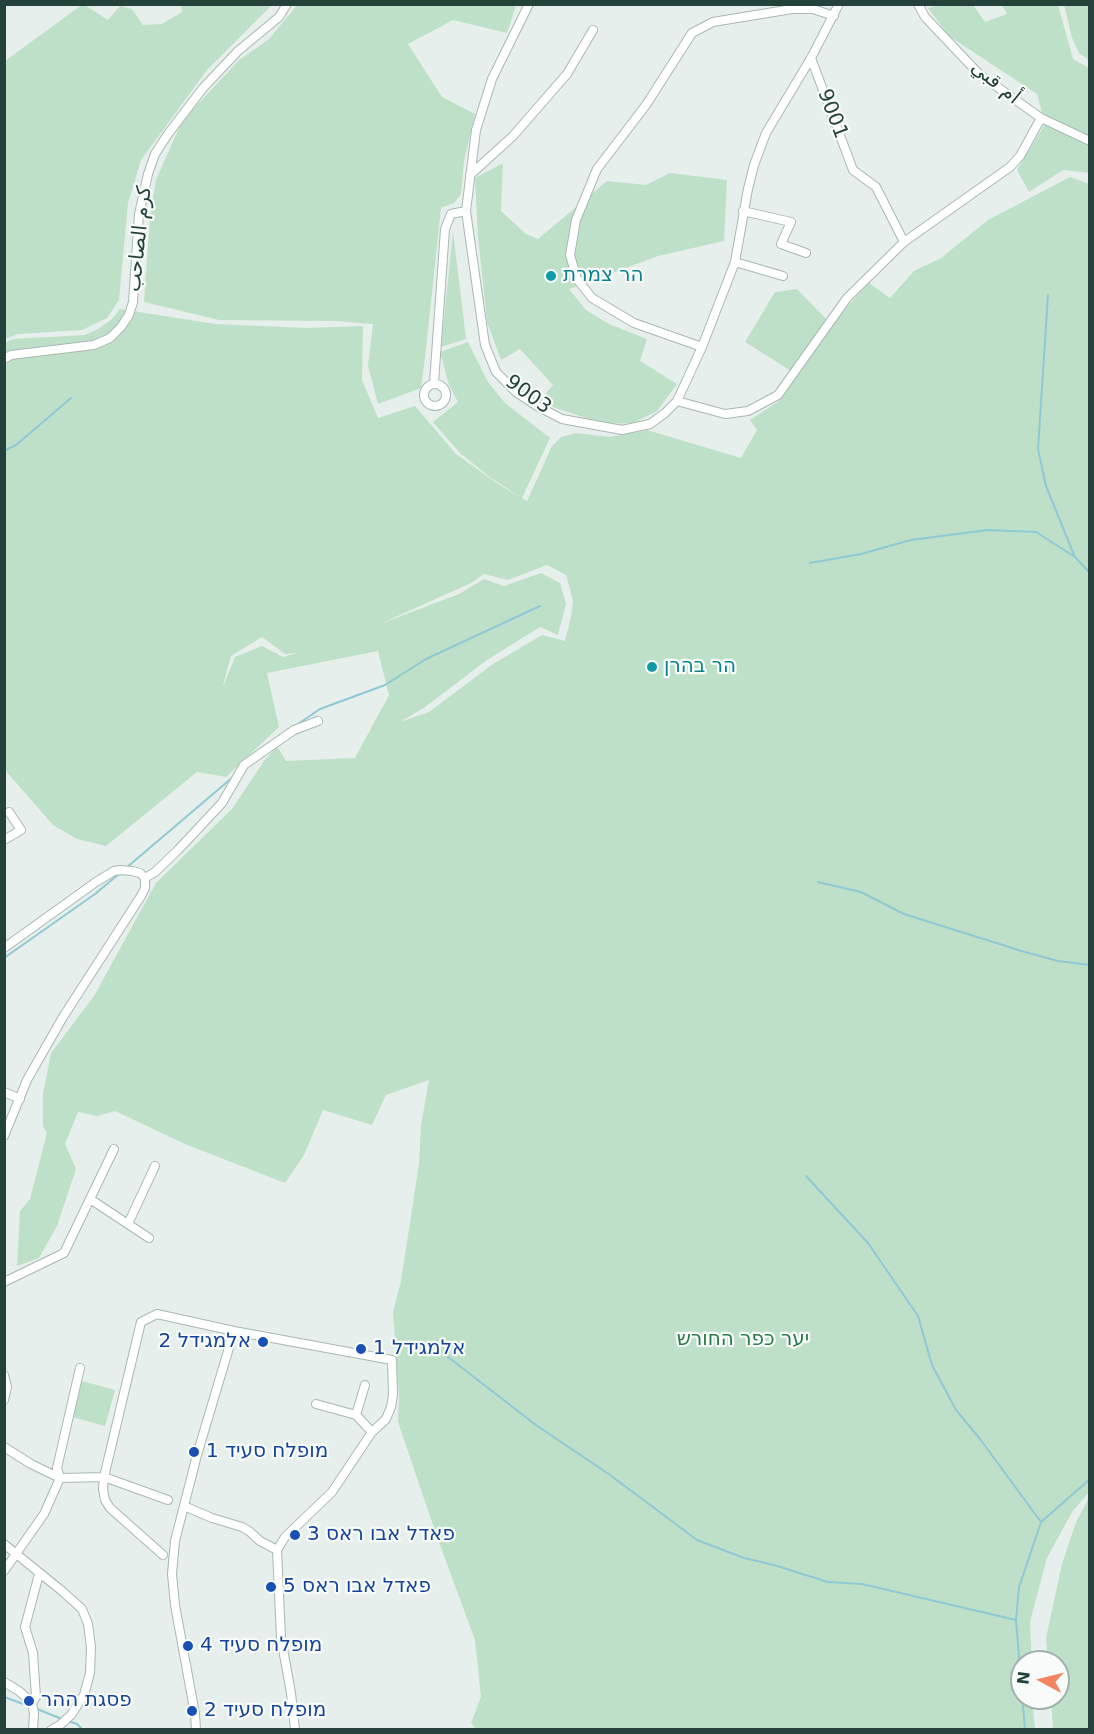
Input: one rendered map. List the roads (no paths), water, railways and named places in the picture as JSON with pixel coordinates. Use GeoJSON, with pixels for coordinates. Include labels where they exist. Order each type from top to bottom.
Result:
{"type":"FeatureCollection","features":[{"type":"Feature","properties":{"kind":"street","name":"كرم الصاحب"},"geometry":{"type":"LineString","coordinates":[[4,359],[11,355],[94,345],[110,338],[121,327],[129,315],[133,302],[139,214],[155,154],[203,88],[238,51],[279,17],[287,4]]}},
{"type":"Feature","properties":{"kind":"street","name":"9003"},"geometry":{"type":"LineString","coordinates":[[529,4],[492,79],[476,130],[470,175],[466,211],[485,345],[496,372],[516,392],[537,406],[562,419],[622,430],[650,424],[677,401],[702,347],[735,262],[743,211],[754,165],[766,133],[811,58],[839,4]]}},
{"type":"Feature","properties":{"kind":"street","name":"أم قبي"},"geometry":{"type":"LineString","coordinates":[[918,4],[925,17],[979,74],[1041,118],[1089,141]]}},
{"type":"Feature","properties":{"kind":"street"},"geometry":{"type":"LineString","coordinates":[[702,347],[634,323],[592,298],[577,279],[570,255],[576,220],[597,169],[646,105],[692,33],[713,22],[792,9],[813,9],[834,16]]}},
{"type":"Feature","properties":{"kind":"street"},"geometry":{"type":"LineString","coordinates":[[470,175],[513,136],[567,74],[592,30]]}},
{"type":"Feature","properties":{"kind":"street","name":"9001"},"geometry":{"type":"LineString","coordinates":[[811,58],[853,170],[876,187],[904,242]]}},
{"type":"Feature","properties":{"kind":"street"},"geometry":{"type":"LineString","coordinates":[[677,401],[725,414],[748,411],[778,395],[847,298],[904,242],[1010,167],[1020,156],[1041,118]]}},
{"type":"Feature","properties":{"kind":"street"},"geometry":{"type":"LineString","coordinates":[[434,383],[445,229],[451,214],[466,211]]}},
{"type":"Feature","properties":{"kind":"street"},"geometry":{"type":"LineString","coordinates":[[743,211],[791,222],[782,244],[806,253]]}},
{"type":"Feature","properties":{"kind":"street"},"geometry":{"type":"LineString","coordinates":[[735,262],[783,276]]}},
{"type":"Feature","properties":{"kind":"street"},"geometry":{"type":"LineString","coordinates":[[145,878],[178,850],[222,802],[244,765],[294,730],[318,721]]}},
{"type":"Feature","properties":{"kind":"street"},"geometry":{"type":"LineString","coordinates":[[4,840],[21,830],[9,812]]}},
{"type":"Feature","properties":{"kind":"street"},"geometry":{"type":"LineString","coordinates":[[4,948],[114,871],[132,871],[140,873],[145,878],[145,888],[141,896],[63,1017],[27,1080],[4,1136]]}},
{"type":"Feature","properties":{"kind":"street"},"geometry":{"type":"LineString","coordinates":[[4,1092],[20,1099]]}},
{"type":"Feature","properties":{"kind":"street"},"geometry":{"type":"LineString","coordinates":[[4,1282],[64,1253],[114,1149]]}},
{"type":"Feature","properties":{"kind":"street"},"geometry":{"type":"LineString","coordinates":[[128,1224],[155,1166]]}},
{"type":"Feature","properties":{"kind":"street"},"geometry":{"type":"LineString","coordinates":[[90,1199],[149,1238]]}},
{"type":"Feature","properties":{"kind":"street"},"geometry":{"type":"LineString","coordinates":[[163,1555],[110,1508],[105,1500],[103,1489],[141,1322],[157,1314],[234,1331],[392,1360],[392,1407],[386,1419],[372,1432],[332,1492],[285,1537],[276,1550],[280,1638],[291,1693],[295,1730]]}},
{"type":"Feature","properties":{"kind":"street"},"geometry":{"type":"LineString","coordinates":[[196,1730],[175,1605],[172,1574],[175,1541],[234,1331]]}},
{"type":"Feature","properties":{"kind":"street"},"geometry":{"type":"LineString","coordinates":[[4,1571],[44,1514],[60,1478],[57,1468],[80,1368]]}},
{"type":"Feature","properties":{"kind":"street"},"geometry":{"type":"LineString","coordinates":[[4,1375],[7,1387],[4,1400]]}},
{"type":"Feature","properties":{"kind":"street"},"geometry":{"type":"LineString","coordinates":[[356,1415],[365,1384]]}},
{"type":"Feature","properties":{"kind":"street"},"geometry":{"type":"LineString","coordinates":[[316,1404],[356,1415],[372,1432]]}},
{"type":"Feature","properties":{"kind":"street"},"geometry":{"type":"LineString","coordinates":[[4,1447],[60,1478],[104,1477],[168,1500]]}},
{"type":"Feature","properties":{"kind":"street"},"geometry":{"type":"LineString","coordinates":[[184,1506],[242,1527],[276,1550]]}},
{"type":"Feature","properties":{"kind":"street"},"geometry":{"type":"LineString","coordinates":[[4,1544],[82,1609],[88,1624],[91,1647],[90,1673],[84,1695],[71,1715],[51,1730]]}},
{"type":"Feature","properties":{"kind":"street"},"geometry":{"type":"LineString","coordinates":[[32,1703],[36,1697],[33,1653],[25,1627],[39,1574]]}},
{"type":"Feature","properties":{"kind":"street"},"geometry":{"type":"LineString","coordinates":[[4,1682],[20,1691],[32,1703],[33,1730]]}},
{"type":"Feature","properties":{"kind":"waterway"},"geometry":{"type":"LineString","coordinates":[[1048,295],[1038,449],[1046,486],[1074,555]]}},
{"type":"Feature","properties":{"kind":"waterway"},"geometry":{"type":"LineString","coordinates":[[4,451],[16,445],[71,398]]}},
{"type":"Feature","properties":{"kind":"waterway"},"geometry":{"type":"LineString","coordinates":[[810,563],[861,554],[911,540],[988,530],[1036,532],[1075,557],[1090,573]]}},
{"type":"Feature","properties":{"kind":"waterway"},"geometry":{"type":"LineString","coordinates":[[298,724],[320,709],[385,685],[426,659],[540,606]]}},
{"type":"Feature","properties":{"kind":"waterway"},"geometry":{"type":"LineString","coordinates":[[126,868],[233,777]]}},
{"type":"Feature","properties":{"kind":"waterway"},"geometry":{"type":"LineString","coordinates":[[4,958],[95,894],[119,874]]}},
{"type":"Feature","properties":{"kind":"waterway"},"geometry":{"type":"LineString","coordinates":[[818,882],[861,892],[904,914],[1025,952],[1058,961],[1090,965]]}},
{"type":"Feature","properties":{"kind":"waterway"},"geometry":{"type":"LineString","coordinates":[[806,1176],[868,1243],[918,1316],[932,1365],[956,1410],[1041,1522]]}},
{"type":"Feature","properties":{"kind":"waterway"},"geometry":{"type":"LineString","coordinates":[[448,1357],[536,1425],[610,1475],[697,1540],[744,1558],[828,1582],[862,1584],[1016,1620]]}},
{"type":"Feature","properties":{"kind":"waterway"},"geometry":{"type":"LineString","coordinates":[[1025,1730],[1016,1620],[1019,1587],[1041,1522],[1090,1479]]}},
{"type":"Feature","properties":{"kind":"waterway"},"geometry":{"type":"LineString","coordinates":[[4,1697],[29,1706]]}},
{"type":"Feature","properties":{"kind":"waterway"},"geometry":{"type":"LineString","coordinates":[[37,1709],[62,1719]]}},
{"type":"Feature","properties":{"kind":"waterway"},"geometry":{"type":"LineString","coordinates":[[68,1721],[77,1724],[83,1730]]}},
{"type":"Feature","properties":{"kind":"place","name":"הר צמרת"},"geometry":{"type":"Point","coordinates":[551,276]}},
{"type":"Feature","properties":{"kind":"place","name":"הר בהרן"},"geometry":{"type":"Point","coordinates":[652,667]}},
{"type":"Feature","properties":{"kind":"place","name":"אלמגידל 2"},"geometry":{"type":"Point","coordinates":[263,1342]}},
{"type":"Feature","properties":{"kind":"place","name":"אלמגידל 1"},"geometry":{"type":"Point","coordinates":[361,1349]}},
{"type":"Feature","properties":{"kind":"place","name":"מופלח סעיד 1"},"geometry":{"type":"Point","coordinates":[194,1452]}},
{"type":"Feature","properties":{"kind":"place","name":"פאדל אבו ראס 3"},"geometry":{"type":"Point","coordinates":[295,1535]}},
{"type":"Feature","properties":{"kind":"place","name":"פאדל אבו ראס 5"},"geometry":{"type":"Point","coordinates":[271,1587]}},
{"type":"Feature","properties":{"kind":"place","name":"מופלח סעיד 4"},"geometry":{"type":"Point","coordinates":[188,1646]}},
{"type":"Feature","properties":{"kind":"place","name":"פסגת ההר"},"geometry":{"type":"Point","coordinates":[29,1701]}},
{"type":"Feature","properties":{"kind":"place","name":"מופלח סעיד 2"},"geometry":{"type":"Point","coordinates":[192,1711]}},
{"type":"Feature","properties":{"kind":"park label","name":"יער כפר החורש"},"geometry":{"type":"Point","coordinates":[743,1340]}}]}
